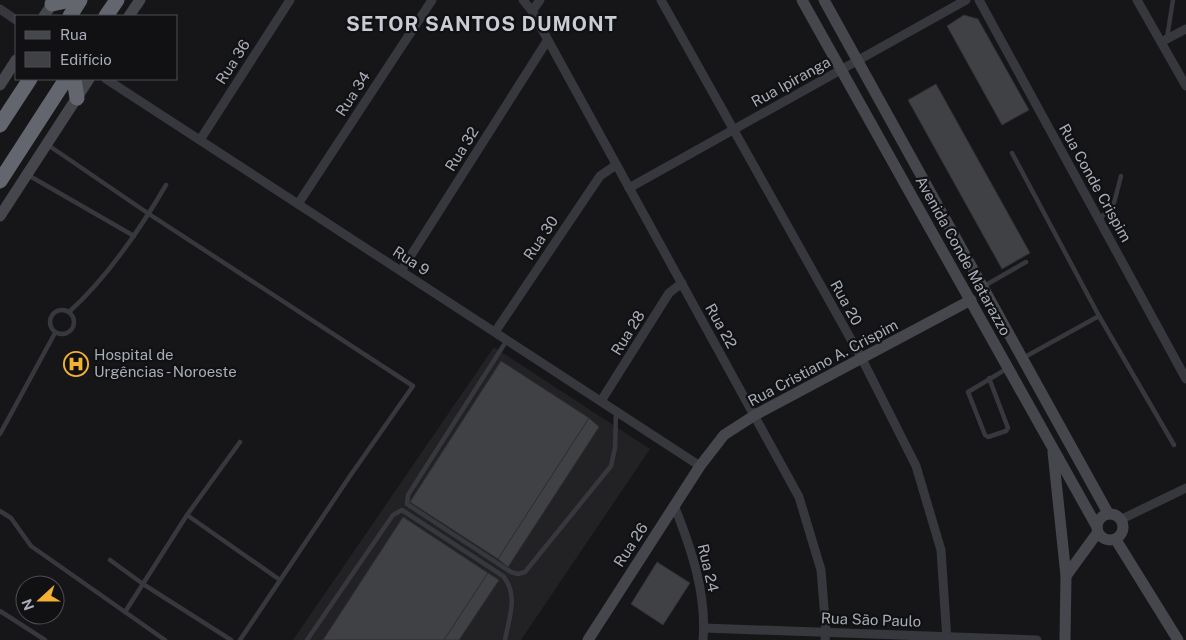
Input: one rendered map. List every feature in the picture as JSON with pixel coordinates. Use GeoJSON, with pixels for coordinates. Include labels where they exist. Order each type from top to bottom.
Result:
{"type":"FeatureCollection","features":[{"type":"Feature","properties":{"kind":"highway"},"geometry":{"type":"LineString","coordinates":[[51,7],[71,0]]}},
{"type":"Feature","properties":{"kind":"highway"},"geometry":{"type":"LineString","coordinates":[[71,15],[80,0]]}},
{"type":"Feature","properties":{"kind":"highway"},"geometry":{"type":"LineString","coordinates":[[107,15],[117,0]]}},
{"type":"Feature","properties":{"kind":"highway"},"geometry":{"type":"LineString","coordinates":[[0,125],[29,80]]}},
{"type":"Feature","properties":{"kind":"highway"},"geometry":{"type":"LineString","coordinates":[[0,181],[65,80]]}},
{"type":"Feature","properties":{"kind":"highway"},"geometry":{"type":"LineString","coordinates":[[74,80],[77,98]]}},
{"type":"Feature","properties":{"kind":"street"},"geometry":{"type":"LineString","coordinates":[[130,15],[140,0]]}},
{"type":"Feature","properties":{"kind":"street","name":"Rua 36"},"geometry":{"type":"LineString","coordinates":[[200,140],[290,0]]}},
{"type":"Feature","properties":{"kind":"street","name":"Rua 34"},"geometry":{"type":"LineString","coordinates":[[298,204],[432,0]]}},
{"type":"Feature","properties":{"kind":"street","name":"Rua 22"},"geometry":{"type":"LineString","coordinates":[[522,0],[532,12],[799,497],[821,570],[826,636]]}},
{"type":"Feature","properties":{"kind":"street"},"geometry":{"type":"LineString","coordinates":[[532,12],[540,0]]}},
{"type":"Feature","properties":{"kind":"street","name":"Rua 20"},"geometry":{"type":"LineString","coordinates":[[661,0],[862,359],[916,466],[941,550],[947,638]]}},
{"type":"Feature","properties":{"kind":"street","name":"Avenida Conde Matarazzo"},"geometry":{"type":"LineString","coordinates":[[802,0],[1009,367],[1097,530]]}},
{"type":"Feature","properties":{"kind":"street","name":"Avenida Conde Matarazzo"},"geometry":{"type":"LineString","coordinates":[[824,0],[1108,513]]}},
{"type":"Feature","properties":{"kind":"street","name":"Rua Ipiranga"},"geometry":{"type":"LineString","coordinates":[[629,188],[966,0]]}},
{"type":"Feature","properties":{"kind":"street","name":"Rua Conde Crispim"},"geometry":{"type":"LineString","coordinates":[[979,0],[1186,379]]}},
{"type":"Feature","properties":{"kind":"street"},"geometry":{"type":"LineString","coordinates":[[1137,0],[1164,41],[1186,86]]}},
{"type":"Feature","properties":{"kind":"street"},"geometry":{"type":"LineString","coordinates":[[0,9],[15,19]]}},
{"type":"Feature","properties":{"kind":"street"},"geometry":{"type":"LineString","coordinates":[[1164,41],[1186,29]]}},
{"type":"Feature","properties":{"kind":"street","name":"Rua 32"},"geometry":{"type":"LineString","coordinates":[[401,271],[547,41]]}},
{"type":"Feature","properties":{"kind":"street"},"geometry":{"type":"LineString","coordinates":[[0,85],[15,62]]}},
{"type":"Feature","properties":{"kind":"street"},"geometry":{"type":"LineString","coordinates":[[0,216],[88,80]]}},
{"type":"Feature","properties":{"kind":"street","name":"Rua 9"},"geometry":{"type":"LineString","coordinates":[[108,80],[700,466]]}},
{"type":"Feature","properties":{"kind":"street","name":"Rua 30"},"geometry":{"type":"LineString","coordinates":[[495,332],[600,176],[616,165]]}},
{"type":"Feature","properties":{"kind":"street","name":"Rua 28"},"geometry":{"type":"LineString","coordinates":[[601,401],[670,293],[682,283]]}},
{"type":"Feature","properties":{"kind":"street","name":"Rua Cristiano A. Crispim"},"geometry":{"type":"LineString","coordinates":[[700,466],[724,435],[755,415],[971,300]]}},
{"type":"Feature","properties":{"kind":"street"},"geometry":{"type":"LineString","coordinates":[[1009,367],[1022,359]]}},
{"type":"Feature","properties":{"kind":"street"},"geometry":{"type":"LineString","coordinates":[[1052,445],[1066,576],[1065,640]]}},
{"type":"Feature","properties":{"kind":"street","name":"Rua 26"},"geometry":{"type":"LineString","coordinates":[[588,640],[700,466]]}},
{"type":"Feature","properties":{"kind":"street"},"geometry":{"type":"LineString","coordinates":[[1066,576],[1097,530],[1101,516],[1108,513],[1122,519],[1186,488]]}},
{"type":"Feature","properties":{"kind":"street","name":"Rua 24"},"geometry":{"type":"LineString","coordinates":[[674,505],[688,542],[701,594],[704,628],[703,640]]}},
{"type":"Feature","properties":{"kind":"street"},"geometry":{"type":"LineString","coordinates":[[1097,530],[1102,538],[1109,541],[1116,540],[1124,529],[1122,519]]}},
{"type":"Feature","properties":{"kind":"street"},"geometry":{"type":"LineString","coordinates":[[1116,540],[1179,638]]}},
{"type":"Feature","properties":{"kind":"street","name":"Rua São Paulo"},"geometry":{"type":"LineString","coordinates":[[704,628],[826,636],[1037,640]]}},
{"type":"Feature","properties":{"kind":"lane"},"geometry":{"type":"LineString","coordinates":[[1164,41],[1173,0]]}},
{"type":"Feature","properties":{"kind":"lane"},"geometry":{"type":"LineString","coordinates":[[47,144],[149,214],[413,386],[240,640]]}},
{"type":"Feature","properties":{"kind":"lane"},"geometry":{"type":"LineString","coordinates":[[1012,153],[1099,316],[1174,445]]}},
{"type":"Feature","properties":{"kind":"lane"},"geometry":{"type":"LineString","coordinates":[[27,174],[134,236]]}},
{"type":"Feature","properties":{"kind":"lane"},"geometry":{"type":"LineString","coordinates":[[1099,220],[1114,202],[1121,176]]}},
{"type":"Feature","properties":{"kind":"lane"},"geometry":{"type":"LineString","coordinates":[[69,312],[84,299],[134,236],[166,186]]}},
{"type":"Feature","properties":{"kind":"lane"},"geometry":{"type":"LineString","coordinates":[[982,287],[1026,262]]}},
{"type":"Feature","properties":{"kind":"lane"},"geometry":{"type":"LineString","coordinates":[[60,310],[69,312],[74,323],[71,331],[63,335],[55,333],[50,326],[53,314],[60,310]]}},
{"type":"Feature","properties":{"kind":"lane"},"geometry":{"type":"LineString","coordinates":[[1022,359],[1099,316]]}},
{"type":"Feature","properties":{"kind":"lane"},"geometry":{"type":"LineString","coordinates":[[0,434],[55,333]]}},
{"type":"Feature","properties":{"kind":"lane"},"geometry":{"type":"LineString","coordinates":[[507,340],[408,495],[406,502],[511,572],[518,574],[525,572],[606,474],[614,458],[616,411]]}},
{"type":"Feature","properties":{"kind":"lane"},"geometry":{"type":"LineString","coordinates":[[989,378],[1008,428],[1006,431],[988,437],[985,435],[968,393],[989,378],[1009,367]]}},
{"type":"Feature","properties":{"kind":"lane"},"geometry":{"type":"LineString","coordinates":[[125,612],[187,515],[240,442]]}},
{"type":"Feature","properties":{"kind":"lane"},"geometry":{"type":"LineString","coordinates":[[307,640],[393,514],[402,510],[503,576],[510,583],[513,597],[505,640]]}},
{"type":"Feature","properties":{"kind":"lane"},"geometry":{"type":"LineString","coordinates":[[0,511],[11,518],[31,546],[165,640]]}},
{"type":"Feature","properties":{"kind":"lane"},"geometry":{"type":"LineString","coordinates":[[187,515],[280,580]]}},
{"type":"Feature","properties":{"kind":"lane"},"geometry":{"type":"LineString","coordinates":[[110,560],[143,584],[231,640]]}},
{"type":"Feature","properties":{"kind":"lane"},"geometry":{"type":"LineString","coordinates":[[0,610],[45,640]]}},
{"type":"Feature","properties":{"kind":"shaded area"},"geometry":{"type":"Polygon","coordinates":[[[494,347],[650,449],[521,640],[293,640],[494,347]]]}},
{"type":"Feature","properties":{"kind":"building"},"geometry":{"type":"Polygon","coordinates":[[[964,15],[978,19],[1029,110],[1002,125],[947,26],[964,15]]]}},
{"type":"Feature","properties":{"kind":"building"},"geometry":{"type":"Polygon","coordinates":[[[936,84],[1030,253],[1002,269],[908,100],[936,84]]]}},
{"type":"Feature","properties":{"kind":"building"},"geometry":{"type":"Polygon","coordinates":[[[501,361],[589,418],[498,559],[410,502],[501,361]]]}},
{"type":"Feature","properties":{"kind":"building"},"geometry":{"type":"Polygon","coordinates":[[[589,418],[599,427],[508,567],[498,559],[589,418]]]}},
{"type":"Feature","properties":{"kind":"building"},"geometry":{"type":"Polygon","coordinates":[[[403,517],[488,573],[444,640],[323,640],[403,517]]]}},
{"type":"Feature","properties":{"kind":"building"},"geometry":{"type":"Polygon","coordinates":[[[657,562],[690,583],[663,625],[631,604],[657,562]]]}},
{"type":"Feature","properties":{"kind":"building"},"geometry":{"type":"Polygon","coordinates":[[[488,573],[499,580],[459,640],[444,640],[488,573]]]}},
{"type":"Feature","properties":{"kind":"place","name":"Hospital de Urgências - Noroeste"},"geometry":{"type":"Point","coordinates":[76,364]}},
{"type":"Feature","properties":{"kind":"district","name":"SETOR SANTOS DUMONT"},"geometry":{"type":"Point","coordinates":[482,24]}}]}
